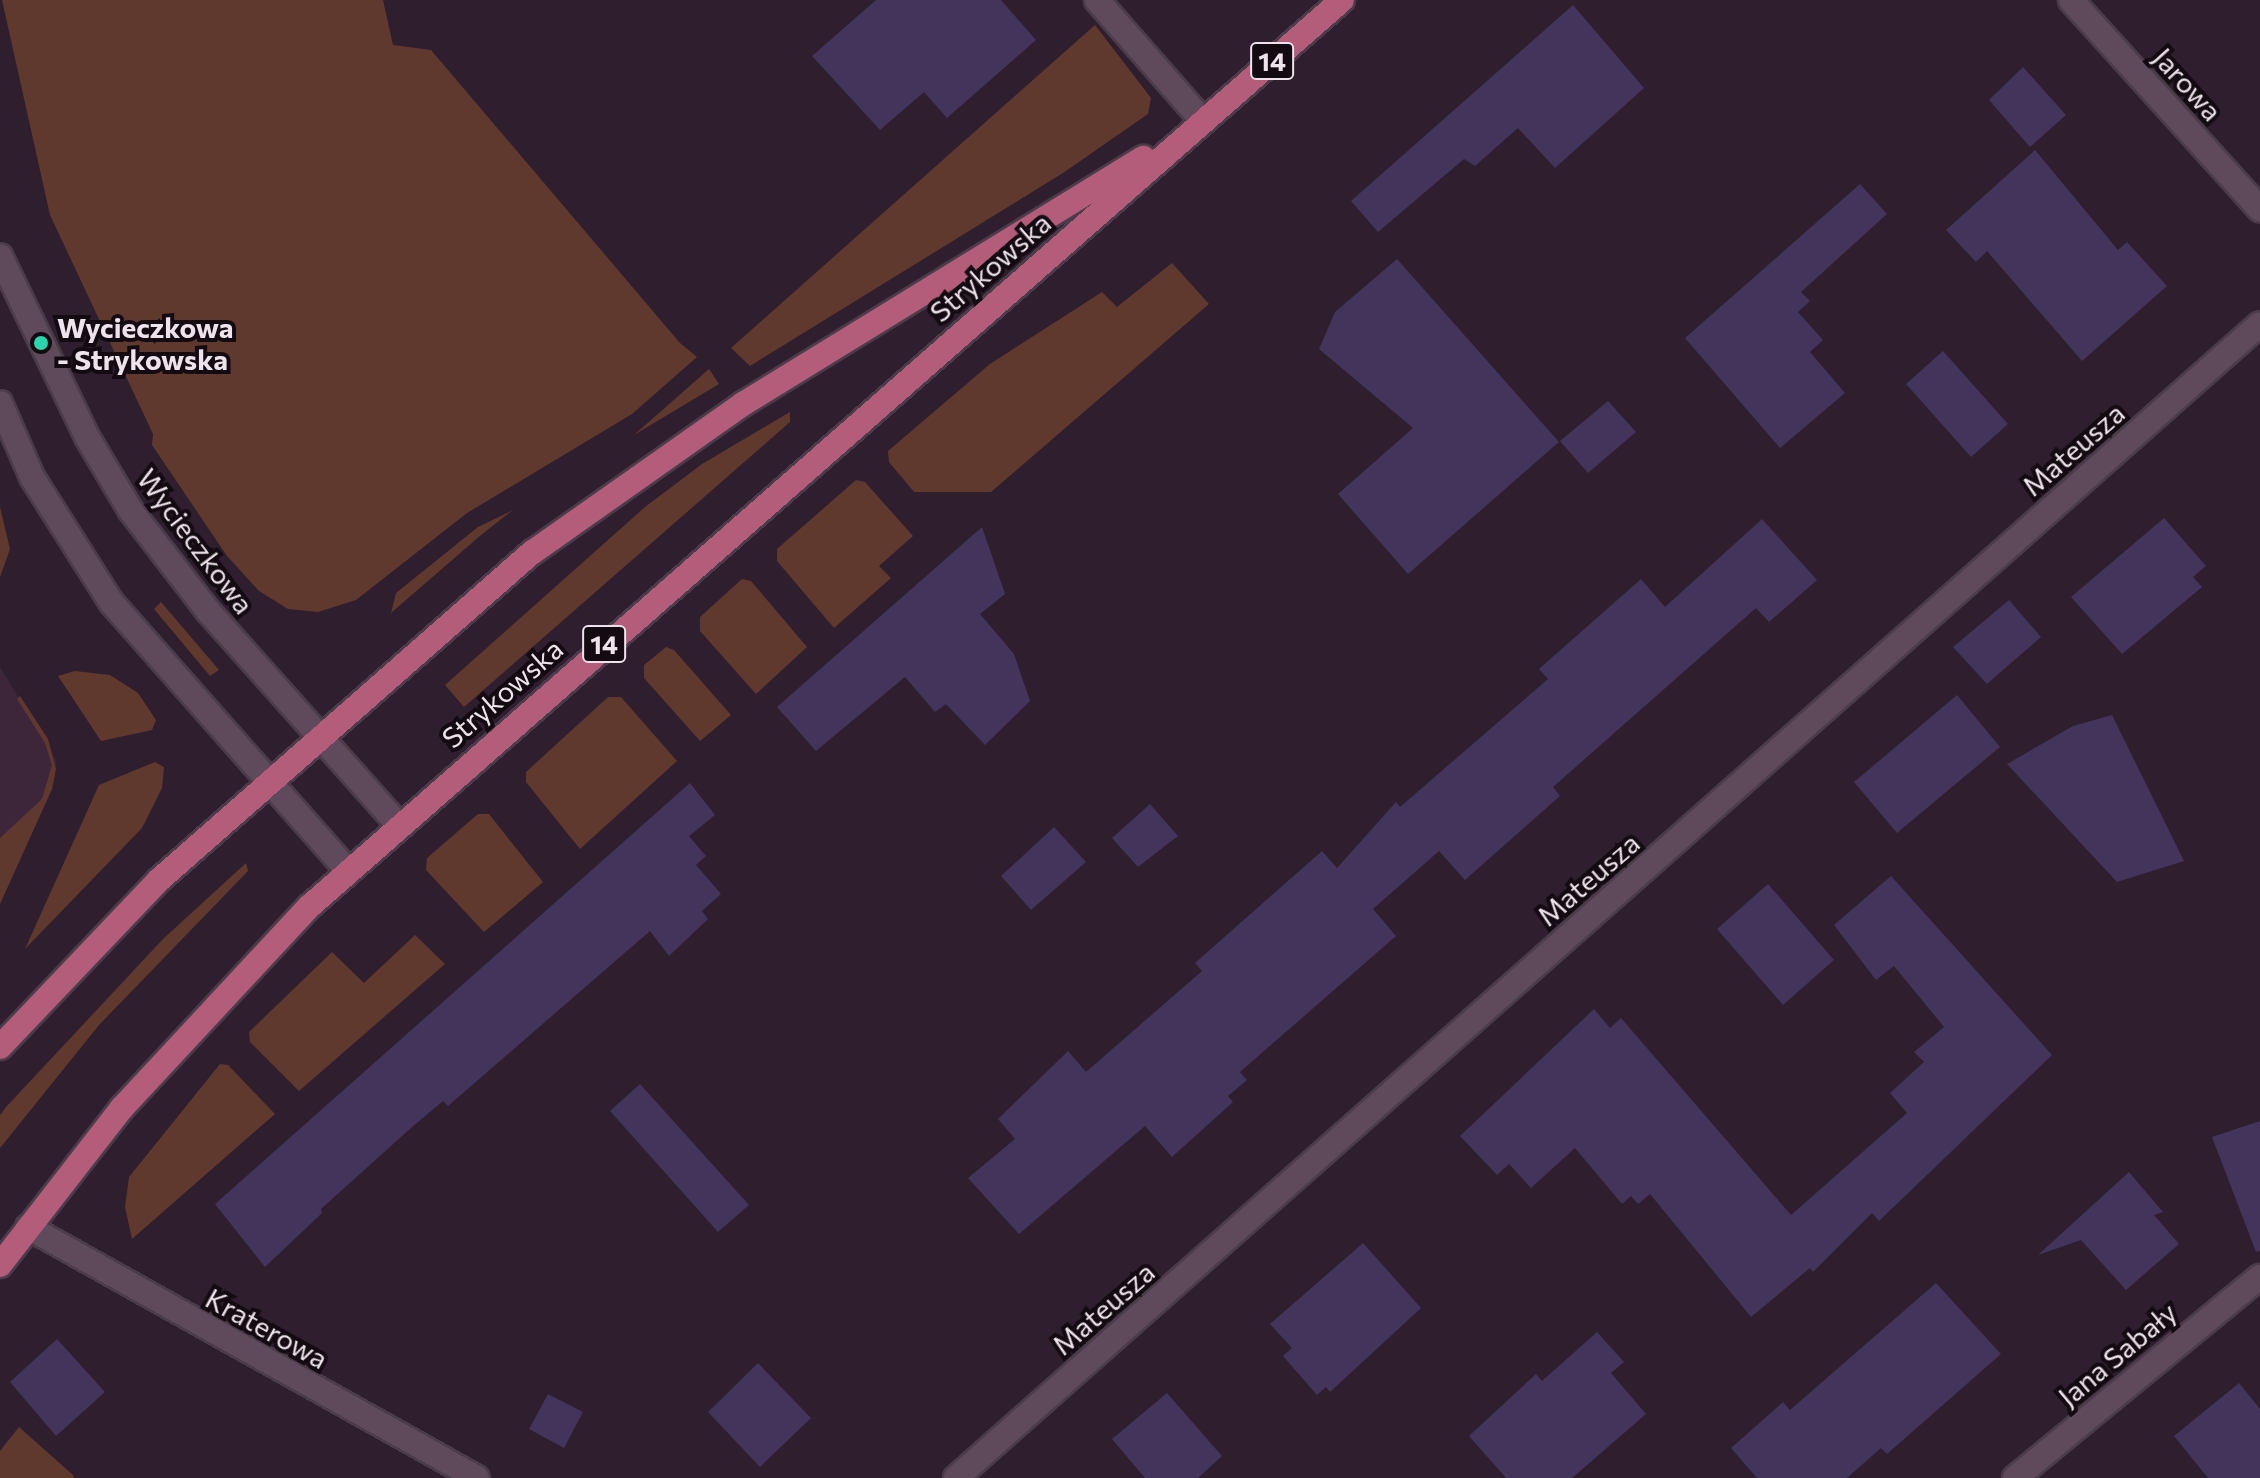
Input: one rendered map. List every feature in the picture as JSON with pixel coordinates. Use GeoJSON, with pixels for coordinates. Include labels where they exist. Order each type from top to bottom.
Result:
{"type":"FeatureCollection","features":[{"type":"Feature","properties":{"kind":"main road","name":"Strykowska"},"geometry":{"type":"LineString","coordinates":[[0,1265],[122,1108],[203,1015],[348,871],[1342,0]]}},
{"type":"Feature","properties":{"kind":"main road","name":"Strykowska"},"geometry":{"type":"LineString","coordinates":[[0,1047],[159,880],[267,781],[533,552],[646,468],[1203,121]]}},
{"type":"Feature","properties":{"kind":"street"},"geometry":{"type":"LineString","coordinates":[[1097,0],[1203,121]]}},
{"type":"Feature","properties":{"kind":"street","name":"Jarowa"},"geometry":{"type":"LineString","coordinates":[[2071,0],[2260,209]]}},
{"type":"Feature","properties":{"kind":"street","name":"Wycieczkowa"},"geometry":{"type":"LineString","coordinates":[[0,256],[87,437],[131,511],[208,611],[399,825]]}},
{"type":"Feature","properties":{"kind":"street","name":"Mateusza"},"geometry":{"type":"LineString","coordinates":[[956,1478],[2260,324]]}},
{"type":"Feature","properties":{"kind":"street"},"geometry":{"type":"LineString","coordinates":[[0,403],[32,477],[74,551],[111,602],[348,871]]}},
{"type":"Feature","properties":{"kind":"street","name":"Kraterowa"},"geometry":{"type":"LineString","coordinates":[[28,1227],[477,1478]]}},
{"type":"Feature","properties":{"kind":"street","name":"Jana Sabały"},"geometry":{"type":"LineString","coordinates":[[2015,1478],[2260,1277]]}},
{"type":"Feature","properties":{"kind":"shaded area"},"geometry":{"type":"Polygon","coordinates":[[[2,0],[383,0],[393,45],[431,50],[680,343],[697,357],[632,414],[467,513],[356,600],[318,612],[288,609],[259,591],[227,556],[152,445],[153,434],[50,215],[2,0]]]}},
{"type":"Feature","properties":{"kind":"shaded area"},"geometry":{"type":"Polygon","coordinates":[[[1095,25],[1151,98],[1148,114],[1063,173],[750,366],[731,348],[1095,25]]]}},
{"type":"Feature","properties":{"kind":"shaded area"},"geometry":{"type":"Polygon","coordinates":[[[1172,263],[1209,304],[991,492],[914,492],[889,462],[888,451],[990,364],[1102,292],[1117,307],[1172,263]]]}},
{"type":"Feature","properties":{"kind":"shaded area"},"geometry":{"type":"Polygon","coordinates":[[[709,369],[719,384],[634,435],[709,369]]]}},
{"type":"Feature","properties":{"kind":"shaded area"},"geometry":{"type":"Polygon","coordinates":[[[790,412],[790,422],[464,707],[445,685],[645,507],[702,464],[790,412]]]}},
{"type":"Feature","properties":{"kind":"shaded area"},"geometry":{"type":"Polygon","coordinates":[[[856,480],[865,482],[913,536],[879,566],[891,578],[834,628],[777,561],[777,549],[856,480]]]}},
{"type":"Feature","properties":{"kind":"shaded area"},"geometry":{"type":"Polygon","coordinates":[[[0,507],[10,549],[0,577],[0,507]]]}},
{"type":"Feature","properties":{"kind":"shaded area"},"geometry":{"type":"Polygon","coordinates":[[[513,510],[391,613],[396,593],[478,527],[513,510]]]}},
{"type":"Feature","properties":{"kind":"shaded area"},"geometry":{"type":"Polygon","coordinates":[[[742,579],[751,581],[807,647],[756,694],[700,631],[700,617],[742,579]]]}},
{"type":"Feature","properties":{"kind":"shaded area"},"geometry":{"type":"Polygon","coordinates":[[[161,602],[219,670],[210,676],[154,609],[161,602]]]}},
{"type":"Feature","properties":{"kind":"shaded area"},"geometry":{"type":"Polygon","coordinates":[[[666,647],[674,650],[731,715],[700,741],[644,678],[644,665],[666,647]]]}},
{"type":"Feature","properties":{"kind":"shaded area"},"geometry":{"type":"Polygon","coordinates":[[[0,667],[56,760],[52,789],[0,904],[0,667]]]}},
{"type":"Feature","properties":{"kind":"shaded area"},"geometry":{"type":"Polygon","coordinates":[[[75,671],[110,675],[138,693],[156,720],[152,730],[101,741],[58,676],[75,671]]]}},
{"type":"Feature","properties":{"kind":"shaded area"},"geometry":{"type":"Polygon","coordinates":[[[20,696],[48,739],[56,769],[52,789],[0,904],[0,838],[42,799],[52,765],[45,743],[17,699],[20,696]]]}},
{"type":"Feature","properties":{"kind":"shaded area"},"geometry":{"type":"Polygon","coordinates":[[[608,697],[621,697],[677,761],[580,849],[526,782],[526,772],[608,697]]]}},
{"type":"Feature","properties":{"kind":"shaded area"},"geometry":{"type":"Polygon","coordinates":[[[155,762],[164,767],[162,788],[142,828],[25,949],[99,785],[155,762]]]}},
{"type":"Feature","properties":{"kind":"shaded area"},"geometry":{"type":"Polygon","coordinates":[[[478,814],[489,814],[543,882],[484,932],[426,870],[427,858],[478,814]]]}},
{"type":"Feature","properties":{"kind":"shaded area"},"geometry":{"type":"Polygon","coordinates":[[[246,863],[248,871],[99,1025],[0,1148],[0,1115],[7,1106],[163,939],[246,863]]]}},
{"type":"Feature","properties":{"kind":"shaded area"},"geometry":{"type":"Polygon","coordinates":[[[415,935],[445,964],[299,1091],[250,1042],[249,1032],[332,952],[364,983],[415,935]]]}},
{"type":"Feature","properties":{"kind":"shaded area"},"geometry":{"type":"Polygon","coordinates":[[[220,1064],[228,1065],[275,1114],[132,1239],[125,1207],[129,1177],[220,1064]]]}},
{"type":"Feature","properties":{"kind":"shaded area"},"geometry":{"type":"Polygon","coordinates":[[[19,1427],[74,1478],[0,1478],[0,1451],[19,1427]]]}},
{"type":"Feature","properties":{"kind":"building"},"geometry":{"type":"Polygon","coordinates":[[[876,0],[1001,0],[1036,40],[947,118],[924,92],[880,130],[812,56],[876,0]]]}},
{"type":"Feature","properties":{"kind":"building"},"geometry":{"type":"Polygon","coordinates":[[[1573,5],[1644,88],[1555,168],[1518,128],[1475,166],[1464,159],[1378,232],[1351,201],[1573,5]]]}},
{"type":"Feature","properties":{"kind":"building"},"geometry":{"type":"Polygon","coordinates":[[[2023,67],[2066,115],[2030,147],[1989,100],[2023,67]]]}},
{"type":"Feature","properties":{"kind":"building"},"geometry":{"type":"Polygon","coordinates":[[[2035,150],[2118,250],[2127,242],[2167,286],[2082,361],[1987,251],[1976,262],[1946,230],[2035,150]]]}},
{"type":"Feature","properties":{"kind":"building"},"geometry":{"type":"Polygon","coordinates":[[[1860,184],[1887,214],[1801,292],[1810,301],[1798,312],[1823,340],[1810,352],[1845,393],[1780,448],[1685,338],[1860,184]]]}},
{"type":"Feature","properties":{"kind":"building"},"geometry":{"type":"Polygon","coordinates":[[[1397,259],[1559,442],[1408,574],[1338,494],[1413,428],[1319,349],[1335,312],[1397,259]]]}},
{"type":"Feature","properties":{"kind":"building"},"geometry":{"type":"Polygon","coordinates":[[[1943,351],[2008,424],[1971,457],[1906,384],[1943,351]]]}},
{"type":"Feature","properties":{"kind":"building"},"geometry":{"type":"Polygon","coordinates":[[[1608,401],[1636,432],[1588,473],[1560,441],[1608,401]]]}},
{"type":"Feature","properties":{"kind":"building"},"geometry":{"type":"Polygon","coordinates":[[[2164,518],[2206,566],[2193,577],[2202,587],[2122,654],[2071,597],[2164,518]]]}},
{"type":"Feature","properties":{"kind":"building"},"geometry":{"type":"Polygon","coordinates":[[[1762,519],[1817,580],[1769,622],[1756,608],[1553,787],[1560,796],[1465,880],[1439,851],[1373,909],[1396,936],[1240,1072],[1247,1080],[1228,1096],[1233,1102],[1172,1157],[1145,1126],[1019,1234],[968,1178],[1015,1139],[998,1119],[1068,1051],[1086,1072],[1202,971],[1195,963],[1322,851],[1337,868],[1396,802],[1400,807],[1548,679],[1539,669],[1641,579],[1665,607],[1762,519]]]}},
{"type":"Feature","properties":{"kind":"building"},"geometry":{"type":"Polygon","coordinates":[[[982,527],[1005,594],[980,614],[1014,654],[1030,701],[985,745],[946,704],[935,712],[905,677],[816,751],[777,707],[982,527]]]}},
{"type":"Feature","properties":{"kind":"building"},"geometry":{"type":"Polygon","coordinates":[[[2009,600],[2041,637],[1987,684],[1953,647],[2009,600]]]}},
{"type":"Feature","properties":{"kind":"building"},"geometry":{"type":"Polygon","coordinates":[[[1957,695],[2000,747],[1897,833],[1854,782],[1957,695]]]}},
{"type":"Feature","properties":{"kind":"building"},"geometry":{"type":"Polygon","coordinates":[[[2112,715],[2184,861],[2117,882],[2007,764],[2073,726],[2112,715]]]}},
{"type":"Feature","properties":{"kind":"building"},"geometry":{"type":"Polygon","coordinates":[[[690,783],[715,815],[689,836],[706,856],[696,865],[721,894],[702,911],[708,919],[669,956],[650,931],[448,1106],[443,1101],[412,1127],[321,1209],[322,1213],[265,1267],[215,1204],[690,783]]]}},
{"type":"Feature","properties":{"kind":"building"},"geometry":{"type":"Polygon","coordinates":[[[1150,804],[1178,836],[1138,867],[1112,838],[1150,804]]]}},
{"type":"Feature","properties":{"kind":"building"},"geometry":{"type":"Polygon","coordinates":[[[1054,827],[1086,862],[1031,910],[1001,876],[1054,827]]]}},
{"type":"Feature","properties":{"kind":"building"},"geometry":{"type":"Polygon","coordinates":[[[1891,876],[2052,1055],[1879,1221],[1872,1213],[1813,1272],[1810,1268],[1751,1317],[1650,1194],[1638,1204],[1631,1196],[1622,1204],[1575,1148],[1531,1188],[1509,1164],[1497,1175],[1460,1136],[1594,1009],[1610,1028],[1621,1018],[1791,1215],[1907,1113],[1890,1093],[1924,1062],[1914,1052],[1944,1027],[1894,966],[1876,980],[1834,925],[1891,876]]]}},
{"type":"Feature","properties":{"kind":"building"},"geometry":{"type":"Polygon","coordinates":[[[1768,884],[1834,960],[1783,1005],[1717,929],[1768,884]]]}},
{"type":"Feature","properties":{"kind":"building"},"geometry":{"type":"Polygon","coordinates":[[[640,1084],[749,1205],[718,1232],[610,1111],[640,1084]]]}},
{"type":"Feature","properties":{"kind":"building"},"geometry":{"type":"Polygon","coordinates":[[[2260,1121],[2260,1251],[2256,1252],[2212,1137],[2260,1121]]]}},
{"type":"Feature","properties":{"kind":"building"},"geometry":{"type":"Polygon","coordinates":[[[2129,1172],[2163,1212],[2154,1215],[2179,1244],[2126,1290],[2081,1240],[2038,1255],[2129,1172]]]}},
{"type":"Feature","properties":{"kind":"building"},"geometry":{"type":"Polygon","coordinates":[[[1363,1243],[1421,1308],[1330,1392],[1326,1387],[1317,1395],[1283,1356],[1292,1348],[1270,1324],[1363,1243]]]}},
{"type":"Feature","properties":{"kind":"building"},"geometry":{"type":"Polygon","coordinates":[[[1936,1283],[2001,1354],[1887,1454],[1881,1448],[1847,1478],[1757,1478],[1731,1448],[1783,1402],[1790,1410],[1936,1283]]]}},
{"type":"Feature","properties":{"kind":"building"},"geometry":{"type":"Polygon","coordinates":[[[1597,1332],[1624,1362],[1611,1373],[1646,1414],[1572,1478],[1506,1478],[1469,1436],[1536,1374],[1542,1381],[1597,1332]]]}},
{"type":"Feature","properties":{"kind":"building"},"geometry":{"type":"Polygon","coordinates":[[[57,1339],[105,1392],[56,1436],[10,1382],[57,1339]]]}},
{"type":"Feature","properties":{"kind":"building"},"geometry":{"type":"Polygon","coordinates":[[[758,1363],[811,1418],[760,1467],[708,1412],[758,1363]]]}},
{"type":"Feature","properties":{"kind":"building"},"geometry":{"type":"Polygon","coordinates":[[[2239,1383],[2260,1409],[2260,1478],[2208,1478],[2174,1436],[2239,1383]]]}},
{"type":"Feature","properties":{"kind":"building"},"geometry":{"type":"Polygon","coordinates":[[[1167,1393],[1222,1456],[1198,1478],[1145,1478],[1112,1439],[1167,1393]]]}},
{"type":"Feature","properties":{"kind":"building"},"geometry":{"type":"Polygon","coordinates":[[[548,1394],[583,1412],[564,1448],[529,1429],[548,1394]]]}},
{"type":"Feature","properties":{"kind":"place","name":"Wycieczkowa - Strykowska"},"geometry":{"type":"Point","coordinates":[41,343]}}]}
